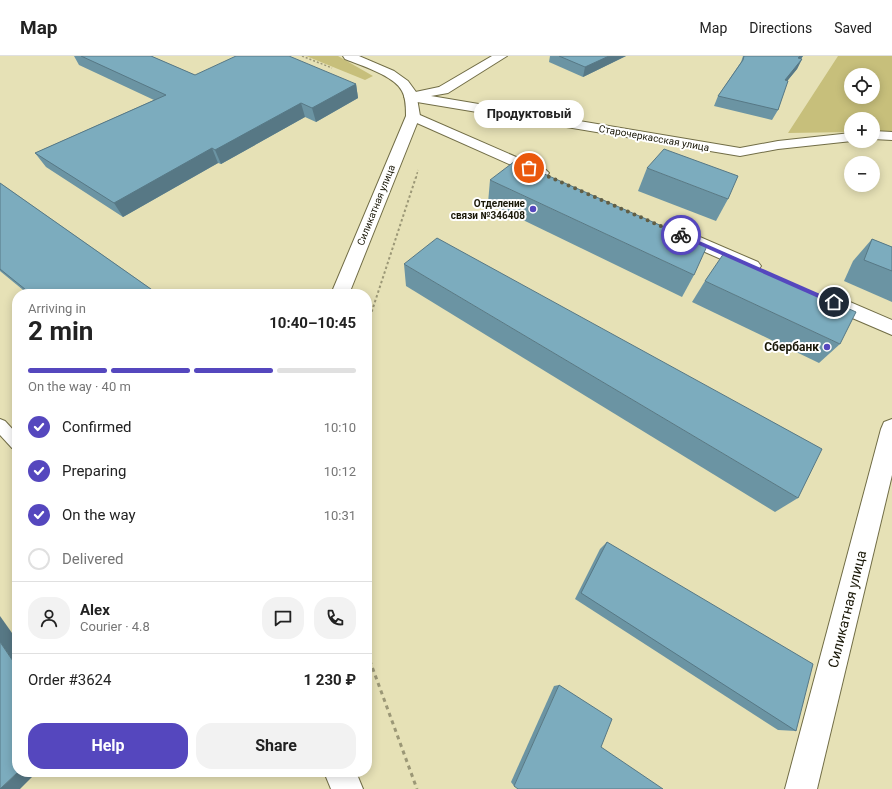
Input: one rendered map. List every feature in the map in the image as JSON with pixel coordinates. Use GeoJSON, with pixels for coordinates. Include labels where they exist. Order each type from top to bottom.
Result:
{"type":"FeatureCollection","features":[{"type":"Feature","properties":{"kind":"street"},"geometry":{"type":"LineString","coordinates":[[349,56],[393,76],[407,89],[411,97],[443,90],[501,56]]}},
{"type":"Feature","properties":{"kind":"street","name":"Силикатная улица"},"geometry":{"type":"LineString","coordinates":[[342,289],[413,116],[411,97]]}},
{"type":"Feature","properties":{"kind":"street","name":"Старочеркасская улица"},"geometry":{"type":"LineString","coordinates":[[411,97],[740,152],[778,145],[844,138]]}},
{"type":"Feature","properties":{"kind":"street"},"geometry":{"type":"LineString","coordinates":[[413,116],[558,180]]}},
{"type":"Feature","properties":{"kind":"street"},"geometry":{"type":"LineString","coordinates":[[880,136],[892,136]]}},
{"type":"Feature","properties":{"kind":"street"},"geometry":{"type":"LineString","coordinates":[[667,229],[769,274]]}},
{"type":"Feature","properties":{"kind":"street"},"geometry":{"type":"LineString","coordinates":[[812,293],[892,328]]}},
{"type":"Feature","properties":{"kind":"street","name":"Силикатная улица"},"geometry":{"type":"LineString","coordinates":[[801,789],[892,429]]}},
{"type":"Feature","properties":{"kind":"street"},"geometry":{"type":"LineString","coordinates":[[342,777],[347,789]]}},
{"type":"Feature","properties":{"kind":"lane"},"geometry":{"type":"LineString","coordinates":[[0,425],[12,438]]}},
{"type":"Feature","properties":{"kind":"path"},"geometry":{"type":"LineString","coordinates":[[372,666],[418,789]]}},
{"type":"Feature","properties":{"kind":"shaded area"},"geometry":{"type":"Polygon","coordinates":[[[306,56],[338,56],[373,76],[365,80],[306,56]]]}},
{"type":"Feature","properties":{"kind":"shaded area"},"geometry":{"type":"Polygon","coordinates":[[[838,56],[892,56],[892,131],[880,131],[880,112],[844,112],[844,132],[788,133],[838,56]]]}},
{"type":"Feature","properties":{"kind":"building"},"geometry":{"type":"Polygon","coordinates":[[[81,56],[151,56],[195,75],[236,56],[289,56],[356,84],[312,108],[301,103],[215,150],[212,148],[114,203],[35,153],[166,95],[81,56]]]}},
{"type":"Feature","properties":{"kind":"building"},"geometry":{"type":"Polygon","coordinates":[[[559,56],[609,56],[585,67],[559,56]]]}},
{"type":"Feature","properties":{"kind":"building"},"geometry":{"type":"Polygon","coordinates":[[[744,56],[800,56],[798,58],[802,59],[785,80],[788,81],[778,110],[718,96],[743,60],[744,56]]]}},
{"type":"Feature","properties":{"kind":"building"},"geometry":{"type":"Polygon","coordinates":[[[664,149],[738,176],[728,199],[647,168],[664,149]]]}},
{"type":"Feature","properties":{"kind":"building"},"geometry":{"type":"Polygon","coordinates":[[[515,161],[707,246],[694,275],[490,180],[515,161]]]}},
{"type":"Feature","properties":{"kind":"building"},"geometry":{"type":"Polygon","coordinates":[[[0,183],[151,289],[25,289],[0,269],[0,183]]]}},
{"type":"Feature","properties":{"kind":"building"},"geometry":{"type":"Polygon","coordinates":[[[437,238],[822,449],[798,498],[404,264],[437,238]]]}},
{"type":"Feature","properties":{"kind":"building"},"geometry":{"type":"Polygon","coordinates":[[[872,239],[892,247],[892,271],[864,260],[872,239]]]}},
{"type":"Feature","properties":{"kind":"building"},"geometry":{"type":"Polygon","coordinates":[[[724,253],[856,312],[840,344],[705,281],[724,253]]]}},
{"type":"Feature","properties":{"kind":"building"},"geometry":{"type":"Polygon","coordinates":[[[607,542],[813,664],[796,731],[581,593],[607,542]]]}},
{"type":"Feature","properties":{"kind":"building"},"geometry":{"type":"Polygon","coordinates":[[[0,642],[12,660],[13,777],[0,789],[0,642]]]}},
{"type":"Feature","properties":{"kind":"building"},"geometry":{"type":"Polygon","coordinates":[[[559,685],[612,719],[601,747],[663,789],[518,789],[514,786],[559,685]]]}},
{"type":"Feature","properties":{"kind":"way so far"},"geometry":{"type":"LineString","coordinates":[[529,168],[681,235]]}},
{"type":"Feature","properties":{"kind":"place","name":"Продуктовый"},"geometry":{"type":"Point","coordinates":[529,168]}},
{"type":"Feature","properties":{"kind":"place","name":"Отделение связи №346408"},"geometry":{"type":"Point","coordinates":[533,209]}},
{"type":"Feature","properties":{"kind":"place","name":"Сбербанк"},"geometry":{"type":"Point","coordinates":[827,347]}},
{"type":"Feature","properties":{"kind":"route"},"geometry":{"type":"LineString","coordinates":[[681,235],[834,302]]}}]}
